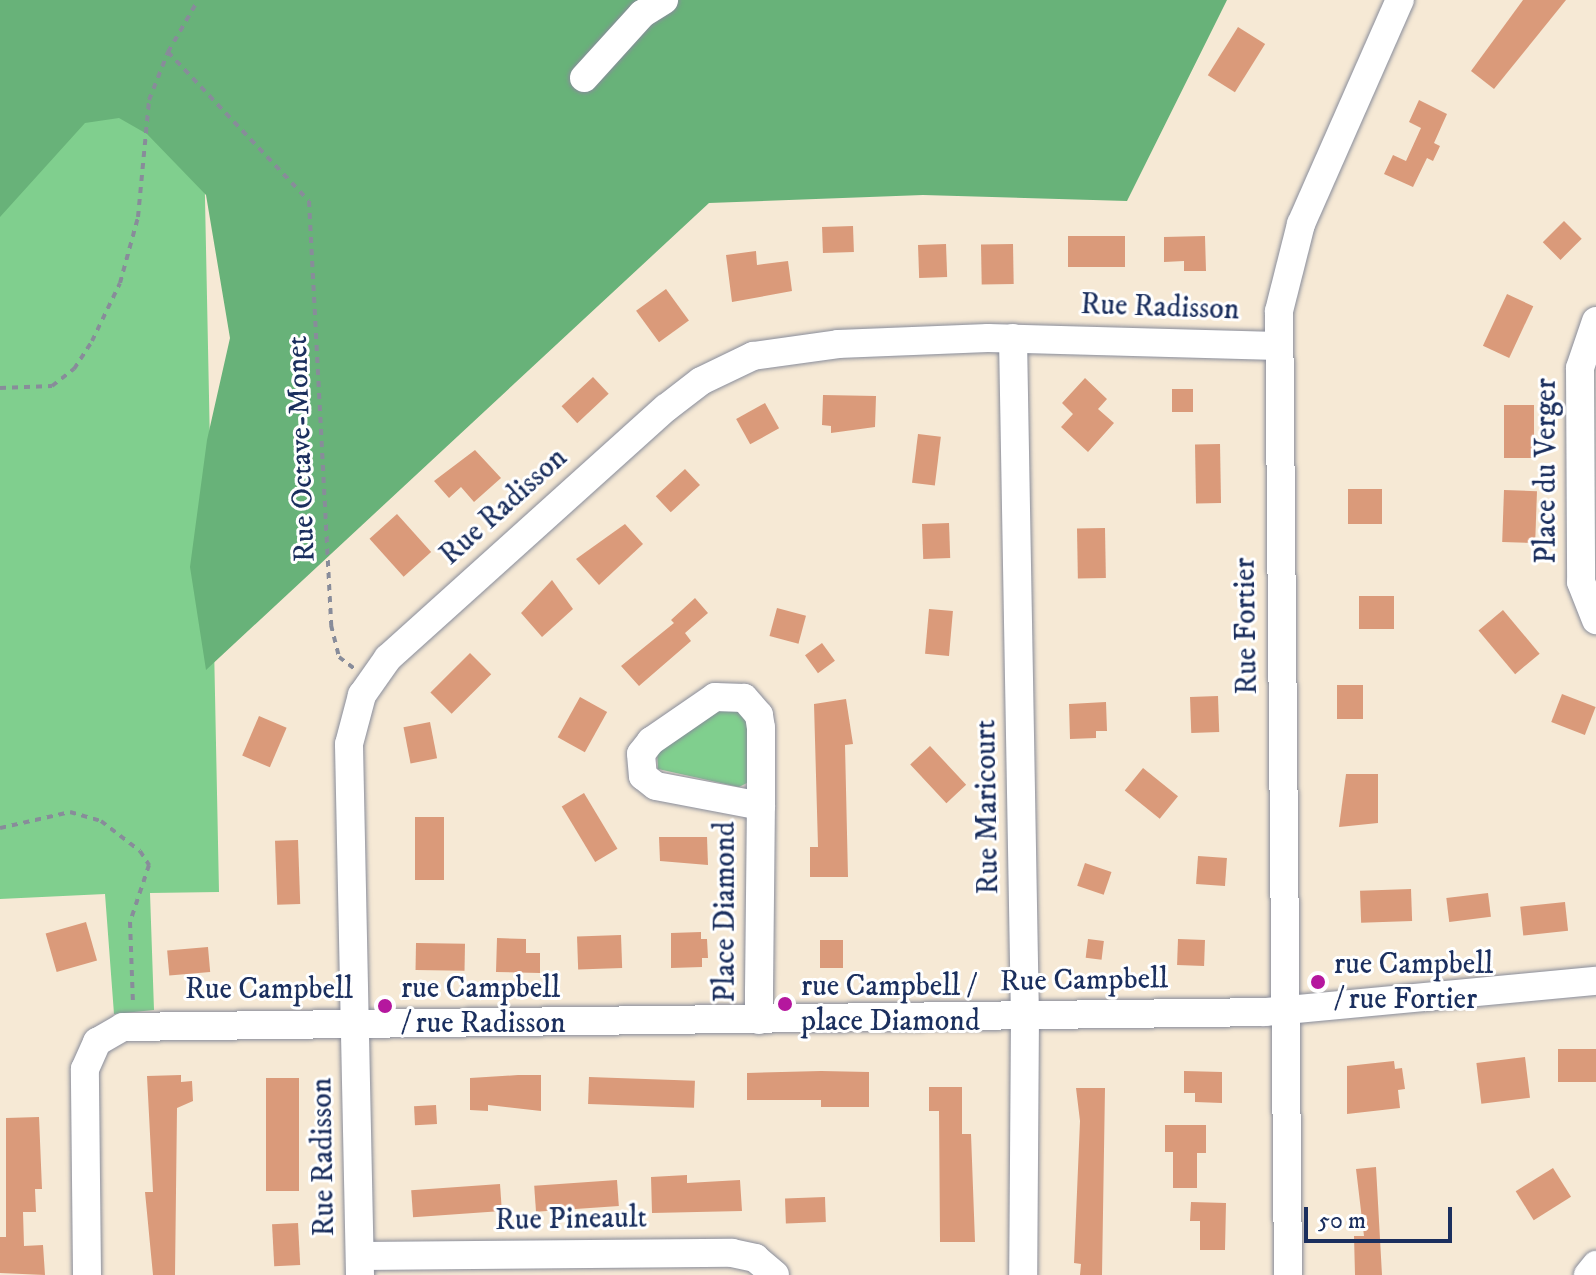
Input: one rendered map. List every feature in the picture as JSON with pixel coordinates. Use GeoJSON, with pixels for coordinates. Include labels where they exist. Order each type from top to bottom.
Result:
{"type":"FeatureCollection","features":[{"type":"Feature","properties":{"kind":"street"},"geometry":{"type":"LineString","coordinates":[[584,78],[642,14],[664,0]]}},
{"type":"Feature","properties":{"kind":"street","name":"Rue Fortier"},"geometry":{"type":"LineString","coordinates":[[1288,1275],[1278,346],[1282,294],[1301,224],[1400,0]]}},
{"type":"Feature","properties":{"kind":"street","name":"Place du Verger"},"geometry":{"type":"LineString","coordinates":[[1596,321],[1580,368],[1581,582],[1596,620]]}},
{"type":"Feature","properties":{"kind":"street","name":"Rue Radisson"},"geometry":{"type":"LineString","coordinates":[[360,1265],[349,744],[356,708],[369,681],[399,647],[666,408],[716,373],[753,356],[799,347],[1013,338],[1278,346]]}},
{"type":"Feature","properties":{"kind":"street","name":"Rue Maricourt"},"geometry":{"type":"LineString","coordinates":[[1013,338],[1025,1016],[1023,1275]]}},
{"type":"Feature","properties":{"kind":"street","name":"Place Diamond"},"geometry":{"type":"LineString","coordinates":[[759,1020],[761,806],[761,721],[744,698],[715,697],[651,741],[641,754],[643,776],[656,786],[761,806]]}},
{"type":"Feature","properties":{"kind":"street","name":"Rue Campbell"},"geometry":{"type":"LineString","coordinates":[[87,1275],[84,1077],[97,1042],[116,1029],[149,1023],[355,1025],[1286,1011],[1596,981]]}},
{"type":"Feature","properties":{"kind":"street","name":"Rue Pineault"},"geometry":{"type":"LineString","coordinates":[[360,1265],[732,1253],[755,1258],[775,1275]]}},
{"type":"Feature","properties":{"kind":"street"},"geometry":{"type":"LineString","coordinates":[[1588,1275],[1596,1265]]}},
{"type":"Feature","properties":{"kind":"path"},"geometry":{"type":"LineString","coordinates":[[0,388],[52,386],[74,369],[92,341],[127,264],[138,217],[149,100],[168,52],[198,0]]}},
{"type":"Feature","properties":{"kind":"path","name":"Rue Octave-Monet"},"geometry":{"type":"LineString","coordinates":[[168,52],[309,201],[331,625],[339,657],[369,681]]}},
{"type":"Feature","properties":{"kind":"path"},"geometry":{"type":"LineString","coordinates":[[0,828],[70,812],[101,821],[140,851],[149,865],[130,922],[133,1008]]}},
{"type":"Feature","properties":{"kind":"green space"},"geometry":{"type":"Polygon","coordinates":[[[0,0],[201,0],[219,892],[150,893],[154,1010],[114,1014],[105,894],[0,899],[0,0]]]}},
{"type":"Feature","properties":{"kind":"green space"},"geometry":{"type":"Polygon","coordinates":[[[0,0],[1227,0],[1127,201],[923,195],[709,203],[206,670],[190,567],[207,440],[230,338],[206,195],[147,134],[119,118],[85,123],[0,217],[0,0]]]}},
{"type":"Feature","properties":{"kind":"green space"},"geometry":{"type":"Polygon","coordinates":[[[720,707],[748,714],[747,783],[739,787],[658,769],[657,750],[720,707]]]}},
{"type":"Feature","properties":{"kind":"building"},"geometry":{"type":"Polygon","coordinates":[[[1523,0],[1566,0],[1494,89],[1471,71],[1523,0]]]}},
{"type":"Feature","properties":{"kind":"building"},"geometry":{"type":"Polygon","coordinates":[[[1238,27],[1265,44],[1235,92],[1208,75],[1238,27]]]}},
{"type":"Feature","properties":{"kind":"building"},"geometry":{"type":"Polygon","coordinates":[[[1419,100],[1447,114],[1434,143],[1440,146],[1433,161],[1427,158],[1413,187],[1384,174],[1393,155],[1406,161],[1421,128],[1409,122],[1419,100]]]}},
{"type":"Feature","properties":{"kind":"building"},"geometry":{"type":"Polygon","coordinates":[[[1564,221],[1582,239],[1560,260],[1543,242],[1564,221]]]}},
{"type":"Feature","properties":{"kind":"building"},"geometry":{"type":"Polygon","coordinates":[[[853,226],[854,252],[823,253],[822,227],[853,226]]]}},
{"type":"Feature","properties":{"kind":"building"},"geometry":{"type":"Polygon","coordinates":[[[1068,236],[1125,236],[1125,267],[1068,267],[1068,236]]]}},
{"type":"Feature","properties":{"kind":"building"},"geometry":{"type":"Polygon","coordinates":[[[1205,236],[1206,271],[1184,271],[1184,261],[1164,262],[1164,237],[1205,236]]]}},
{"type":"Feature","properties":{"kind":"building"},"geometry":{"type":"Polygon","coordinates":[[[946,244],[947,277],[919,278],[918,245],[946,244]]]}},
{"type":"Feature","properties":{"kind":"building"},"geometry":{"type":"Polygon","coordinates":[[[1013,244],[1014,284],[982,285],[981,245],[1013,244]]]}},
{"type":"Feature","properties":{"kind":"building"},"geometry":{"type":"Polygon","coordinates":[[[756,251],[757,265],[788,261],[792,291],[732,302],[726,255],[756,251]]]}},
{"type":"Feature","properties":{"kind":"building"},"geometry":{"type":"Polygon","coordinates":[[[666,289],[689,321],[659,342],[636,311],[666,289]]]}},
{"type":"Feature","properties":{"kind":"building"},"geometry":{"type":"Polygon","coordinates":[[[1507,294],[1533,306],[1509,358],[1483,346],[1507,294]]]}},
{"type":"Feature","properties":{"kind":"building"},"geometry":{"type":"Polygon","coordinates":[[[593,377],[609,394],[577,423],[562,406],[593,377]]]}},
{"type":"Feature","properties":{"kind":"building"},"geometry":{"type":"Polygon","coordinates":[[[1085,378],[1107,399],[1098,409],[1114,423],[1088,452],[1061,427],[1073,414],[1062,403],[1085,378]]]}},
{"type":"Feature","properties":{"kind":"building"},"geometry":{"type":"Polygon","coordinates":[[[1172,389],[1193,389],[1193,412],[1172,412],[1172,389]]]}},
{"type":"Feature","properties":{"kind":"building"},"geometry":{"type":"Polygon","coordinates":[[[823,395],[876,396],[875,427],[831,433],[831,426],[822,425],[823,395]]]}},
{"type":"Feature","properties":{"kind":"building"},"geometry":{"type":"Polygon","coordinates":[[[765,403],[779,428],[750,444],[736,419],[765,403]]]}},
{"type":"Feature","properties":{"kind":"building"},"geometry":{"type":"Polygon","coordinates":[[[1504,405],[1534,405],[1534,458],[1504,458],[1504,405]]]}},
{"type":"Feature","properties":{"kind":"building"},"geometry":{"type":"Polygon","coordinates":[[[918,434],[941,437],[935,485],[912,483],[918,434]]]}},
{"type":"Feature","properties":{"kind":"building"},"geometry":{"type":"Polygon","coordinates":[[[1195,444],[1220,444],[1221,503],[1196,503],[1195,444]]]}},
{"type":"Feature","properties":{"kind":"building"},"geometry":{"type":"Polygon","coordinates":[[[475,450],[501,478],[474,502],[461,487],[449,498],[434,481],[475,450]]]}},
{"type":"Feature","properties":{"kind":"building"},"geometry":{"type":"Polygon","coordinates":[[[685,469],[700,485],[671,512],[656,496],[685,469]]]}},
{"type":"Feature","properties":{"kind":"building"},"geometry":{"type":"Polygon","coordinates":[[[1348,489],[1382,489],[1382,524],[1348,524],[1348,489]]]}},
{"type":"Feature","properties":{"kind":"building"},"geometry":{"type":"Polygon","coordinates":[[[1504,490],[1537,491],[1535,543],[1502,542],[1504,490]]]}},
{"type":"Feature","properties":{"kind":"building"},"geometry":{"type":"Polygon","coordinates":[[[397,514],[431,552],[404,577],[370,539],[397,514]]]}},
{"type":"Feature","properties":{"kind":"building"},"geometry":{"type":"Polygon","coordinates":[[[949,523],[950,558],[923,559],[922,524],[949,523]]]}},
{"type":"Feature","properties":{"kind":"building"},"geometry":{"type":"Polygon","coordinates":[[[625,524],[643,544],[599,585],[576,559],[625,524]]]}},
{"type":"Feature","properties":{"kind":"building"},"geometry":{"type":"Polygon","coordinates":[[[1077,528],[1105,528],[1106,578],[1078,578],[1077,528]]]}},
{"type":"Feature","properties":{"kind":"building"},"geometry":{"type":"Polygon","coordinates":[[[552,580],[573,609],[542,637],[521,613],[552,580]]]}},
{"type":"Feature","properties":{"kind":"building"},"geometry":{"type":"Polygon","coordinates":[[[1359,596],[1394,596],[1394,629],[1359,629],[1359,596]]]}},
{"type":"Feature","properties":{"kind":"building"},"geometry":{"type":"Polygon","coordinates":[[[695,598],[708,613],[685,633],[691,641],[639,686],[621,666],[674,623],[671,620],[695,598]]]}},
{"type":"Feature","properties":{"kind":"building"},"geometry":{"type":"Polygon","coordinates":[[[777,608],[806,616],[798,644],[769,636],[777,608]]]}},
{"type":"Feature","properties":{"kind":"building"},"geometry":{"type":"Polygon","coordinates":[[[929,609],[953,611],[949,656],[925,654],[929,609]]]}},
{"type":"Feature","properties":{"kind":"building"},"geometry":{"type":"Polygon","coordinates":[[[1503,610],[1540,654],[1515,674],[1478,631],[1503,610]]]}},
{"type":"Feature","properties":{"kind":"building"},"geometry":{"type":"Polygon","coordinates":[[[822,643],[835,661],[818,673],[805,655],[822,643]]]}},
{"type":"Feature","properties":{"kind":"building"},"geometry":{"type":"Polygon","coordinates":[[[470,653],[491,674],[452,714],[430,693],[470,653]]]}},
{"type":"Feature","properties":{"kind":"building"},"geometry":{"type":"Polygon","coordinates":[[[1337,685],[1363,685],[1363,719],[1337,719],[1337,685]]]}},
{"type":"Feature","properties":{"kind":"building"},"geometry":{"type":"Polygon","coordinates":[[[1562,694],[1596,707],[1585,735],[1551,722],[1562,694]]]}},
{"type":"Feature","properties":{"kind":"building"},"geometry":{"type":"Polygon","coordinates":[[[1218,696],[1219,732],[1191,733],[1190,697],[1218,696]]]}},
{"type":"Feature","properties":{"kind":"building"},"geometry":{"type":"Polygon","coordinates":[[[580,697],[607,712],[585,752],[558,737],[580,697]]]}},
{"type":"Feature","properties":{"kind":"building"},"geometry":{"type":"Polygon","coordinates":[[[846,699],[853,744],[845,745],[848,877],[810,877],[810,847],[818,847],[814,704],[846,699]]]}},
{"type":"Feature","properties":{"kind":"building"},"geometry":{"type":"Polygon","coordinates":[[[1106,702],[1107,731],[1096,731],[1096,738],[1070,739],[1069,704],[1106,702]]]}},
{"type":"Feature","properties":{"kind":"building"},"geometry":{"type":"Polygon","coordinates":[[[259,716],[287,728],[270,767],[242,756],[259,716]]]}},
{"type":"Feature","properties":{"kind":"building"},"geometry":{"type":"Polygon","coordinates":[[[430,722],[437,758],[411,763],[403,727],[430,722]]]}},
{"type":"Feature","properties":{"kind":"building"},"geometry":{"type":"Polygon","coordinates":[[[930,746],[966,785],[946,803],[910,764],[930,746]]]}},
{"type":"Feature","properties":{"kind":"building"},"geometry":{"type":"Polygon","coordinates":[[[1143,768],[1178,796],[1160,819],[1125,791],[1143,768]]]}},
{"type":"Feature","properties":{"kind":"building"},"geometry":{"type":"Polygon","coordinates":[[[1346,774],[1378,774],[1378,823],[1339,827],[1346,774]]]}},
{"type":"Feature","properties":{"kind":"building"},"geometry":{"type":"Polygon","coordinates":[[[584,793],[617,849],[595,862],[562,806],[584,793]]]}},
{"type":"Feature","properties":{"kind":"building"},"geometry":{"type":"Polygon","coordinates":[[[415,817],[444,817],[444,880],[415,880],[415,817]]]}},
{"type":"Feature","properties":{"kind":"building"},"geometry":{"type":"Polygon","coordinates":[[[659,837],[707,837],[708,865],[660,861],[659,837]]]}},
{"type":"Feature","properties":{"kind":"building"},"geometry":{"type":"Polygon","coordinates":[[[298,840],[300,904],[277,905],[275,841],[298,840]]]}},
{"type":"Feature","properties":{"kind":"building"},"geometry":{"type":"Polygon","coordinates":[[[1198,856],[1227,858],[1225,886],[1196,884],[1198,856]]]}},
{"type":"Feature","properties":{"kind":"building"},"geometry":{"type":"Polygon","coordinates":[[[1085,863],[1111,872],[1104,895],[1077,886],[1085,863]]]}},
{"type":"Feature","properties":{"kind":"building"},"geometry":{"type":"Polygon","coordinates":[[[1411,889],[1412,921],[1361,923],[1360,891],[1411,889]]]}},
{"type":"Feature","properties":{"kind":"building"},"geometry":{"type":"Polygon","coordinates":[[[1488,893],[1491,917],[1449,922],[1446,898],[1488,893]]]}},
{"type":"Feature","properties":{"kind":"building"},"geometry":{"type":"Polygon","coordinates":[[[1565,902],[1568,931],[1523,936],[1520,907],[1565,902]]]}},
{"type":"Feature","properties":{"kind":"building"},"geometry":{"type":"Polygon","coordinates":[[[86,922],[97,960],[57,972],[46,934],[86,922]]]}},
{"type":"Feature","properties":{"kind":"building"},"geometry":{"type":"Polygon","coordinates":[[[701,932],[701,939],[707,939],[708,958],[702,958],[702,967],[671,968],[671,933],[701,932]]]}},
{"type":"Feature","properties":{"kind":"building"},"geometry":{"type":"Polygon","coordinates":[[[621,935],[622,968],[578,970],[577,937],[621,935]]]}},
{"type":"Feature","properties":{"kind":"building"},"geometry":{"type":"Polygon","coordinates":[[[497,938],[526,939],[526,953],[540,953],[540,973],[496,972],[497,938]]]}},
{"type":"Feature","properties":{"kind":"building"},"geometry":{"type":"Polygon","coordinates":[[[1088,939],[1104,941],[1102,960],[1086,958],[1088,939]]]}},
{"type":"Feature","properties":{"kind":"building"},"geometry":{"type":"Polygon","coordinates":[[[1178,939],[1205,940],[1204,966],[1177,965],[1178,939]]]}},
{"type":"Feature","properties":{"kind":"building"},"geometry":{"type":"Polygon","coordinates":[[[820,940],[843,940],[843,968],[820,968],[820,940]]]}},
{"type":"Feature","properties":{"kind":"building"},"geometry":{"type":"Polygon","coordinates":[[[416,943],[465,944],[465,971],[416,970],[416,943]]]}},
{"type":"Feature","properties":{"kind":"building"},"geometry":{"type":"Polygon","coordinates":[[[208,947],[210,972],[169,975],[167,951],[208,947]]]}},
{"type":"Feature","properties":{"kind":"building"},"geometry":{"type":"Polygon","coordinates":[[[1558,1049],[1596,1049],[1596,1082],[1558,1082],[1558,1049]]]}},
{"type":"Feature","properties":{"kind":"building"},"geometry":{"type":"Polygon","coordinates":[[[1525,1057],[1530,1098],[1481,1104],[1476,1063],[1525,1057]]]}},
{"type":"Feature","properties":{"kind":"building"},"geometry":{"type":"Polygon","coordinates":[[[1394,1061],[1395,1069],[1402,1068],[1405,1089],[1398,1090],[1400,1108],[1347,1114],[1347,1066],[1394,1061]]]}},
{"type":"Feature","properties":{"kind":"building"},"geometry":{"type":"Polygon","coordinates":[[[1184,1071],[1222,1072],[1222,1103],[1195,1102],[1195,1093],[1184,1093],[1184,1071]]]}},
{"type":"Feature","properties":{"kind":"building"},"geometry":{"type":"Polygon","coordinates":[[[869,1072],[869,1107],[821,1107],[821,1100],[747,1100],[747,1073],[869,1072]]]}},
{"type":"Feature","properties":{"kind":"building"},"geometry":{"type":"Polygon","coordinates":[[[181,1075],[181,1082],[192,1081],[193,1101],[177,1108],[175,1275],[153,1275],[145,1192],[153,1192],[147,1076],[181,1075]]]}},
{"type":"Feature","properties":{"kind":"building"},"geometry":{"type":"Polygon","coordinates":[[[541,1075],[541,1111],[488,1105],[488,1111],[470,1110],[470,1078],[541,1075]]]}},
{"type":"Feature","properties":{"kind":"building"},"geometry":{"type":"Polygon","coordinates":[[[589,1077],[695,1081],[694,1108],[588,1104],[589,1077]]]}},
{"type":"Feature","properties":{"kind":"building"},"geometry":{"type":"Polygon","coordinates":[[[266,1078],[299,1078],[299,1191],[266,1191],[266,1078]]]}},
{"type":"Feature","properties":{"kind":"building"},"geometry":{"type":"Polygon","coordinates":[[[929,1087],[962,1087],[962,1134],[971,1134],[975,1242],[940,1242],[939,1111],[929,1111],[929,1087]]]}},
{"type":"Feature","properties":{"kind":"building"},"geometry":{"type":"Polygon","coordinates":[[[1076,1088],[1105,1088],[1102,1275],[1080,1275],[1081,1264],[1074,1263],[1080,1121],[1076,1088]]]}},
{"type":"Feature","properties":{"kind":"building"},"geometry":{"type":"Polygon","coordinates":[[[436,1105],[437,1124],[415,1125],[414,1106],[436,1105]]]}},
{"type":"Feature","properties":{"kind":"building"},"geometry":{"type":"Polygon","coordinates":[[[39,1117],[42,1189],[35,1189],[36,1212],[23,1212],[24,1246],[43,1245],[45,1275],[0,1273],[0,1237],[6,1237],[6,1118],[39,1117]]]}},
{"type":"Feature","properties":{"kind":"building"},"geometry":{"type":"Polygon","coordinates":[[[1165,1125],[1206,1125],[1206,1153],[1197,1153],[1197,1188],[1173,1188],[1173,1152],[1165,1152],[1165,1125]]]}},
{"type":"Feature","properties":{"kind":"building"},"geometry":{"type":"Polygon","coordinates":[[[1376,1167],[1382,1275],[1355,1275],[1354,1236],[1364,1236],[1356,1169],[1376,1167]]]}},
{"type":"Feature","properties":{"kind":"building"},"geometry":{"type":"Polygon","coordinates":[[[1553,1168],[1571,1197],[1534,1220],[1516,1191],[1553,1168]]]}},
{"type":"Feature","properties":{"kind":"building"},"geometry":{"type":"Polygon","coordinates":[[[687,1175],[687,1183],[740,1180],[742,1211],[652,1213],[651,1177],[687,1175]]]}},
{"type":"Feature","properties":{"kind":"building"},"geometry":{"type":"Polygon","coordinates":[[[617,1180],[619,1206],[536,1212],[534,1186],[617,1180]]]}},
{"type":"Feature","properties":{"kind":"building"},"geometry":{"type":"Polygon","coordinates":[[[500,1184],[502,1211],[413,1217],[411,1190],[500,1184]]]}},
{"type":"Feature","properties":{"kind":"building"},"geometry":{"type":"Polygon","coordinates":[[[825,1197],[826,1222],[786,1223],[785,1198],[825,1197]]]}},
{"type":"Feature","properties":{"kind":"building"},"geometry":{"type":"Polygon","coordinates":[[[1191,1202],[1226,1203],[1225,1250],[1200,1250],[1200,1221],[1190,1221],[1191,1202]]]}},
{"type":"Feature","properties":{"kind":"building"},"geometry":{"type":"Polygon","coordinates":[[[298,1223],[300,1265],[274,1266],[272,1224],[298,1223]]]}},
{"type":"Feature","properties":{"kind":"place","name":"rue Campbell / rue Fortier"},"geometry":{"type":"Point","coordinates":[1318,982]}},
{"type":"Feature","properties":{"kind":"place","name":"rue Campbell / place Diamond"},"geometry":{"type":"Point","coordinates":[785,1004]}},
{"type":"Feature","properties":{"kind":"place","name":"rue Campbell / rue Radisson"},"geometry":{"type":"Point","coordinates":[385,1006]}}]}
